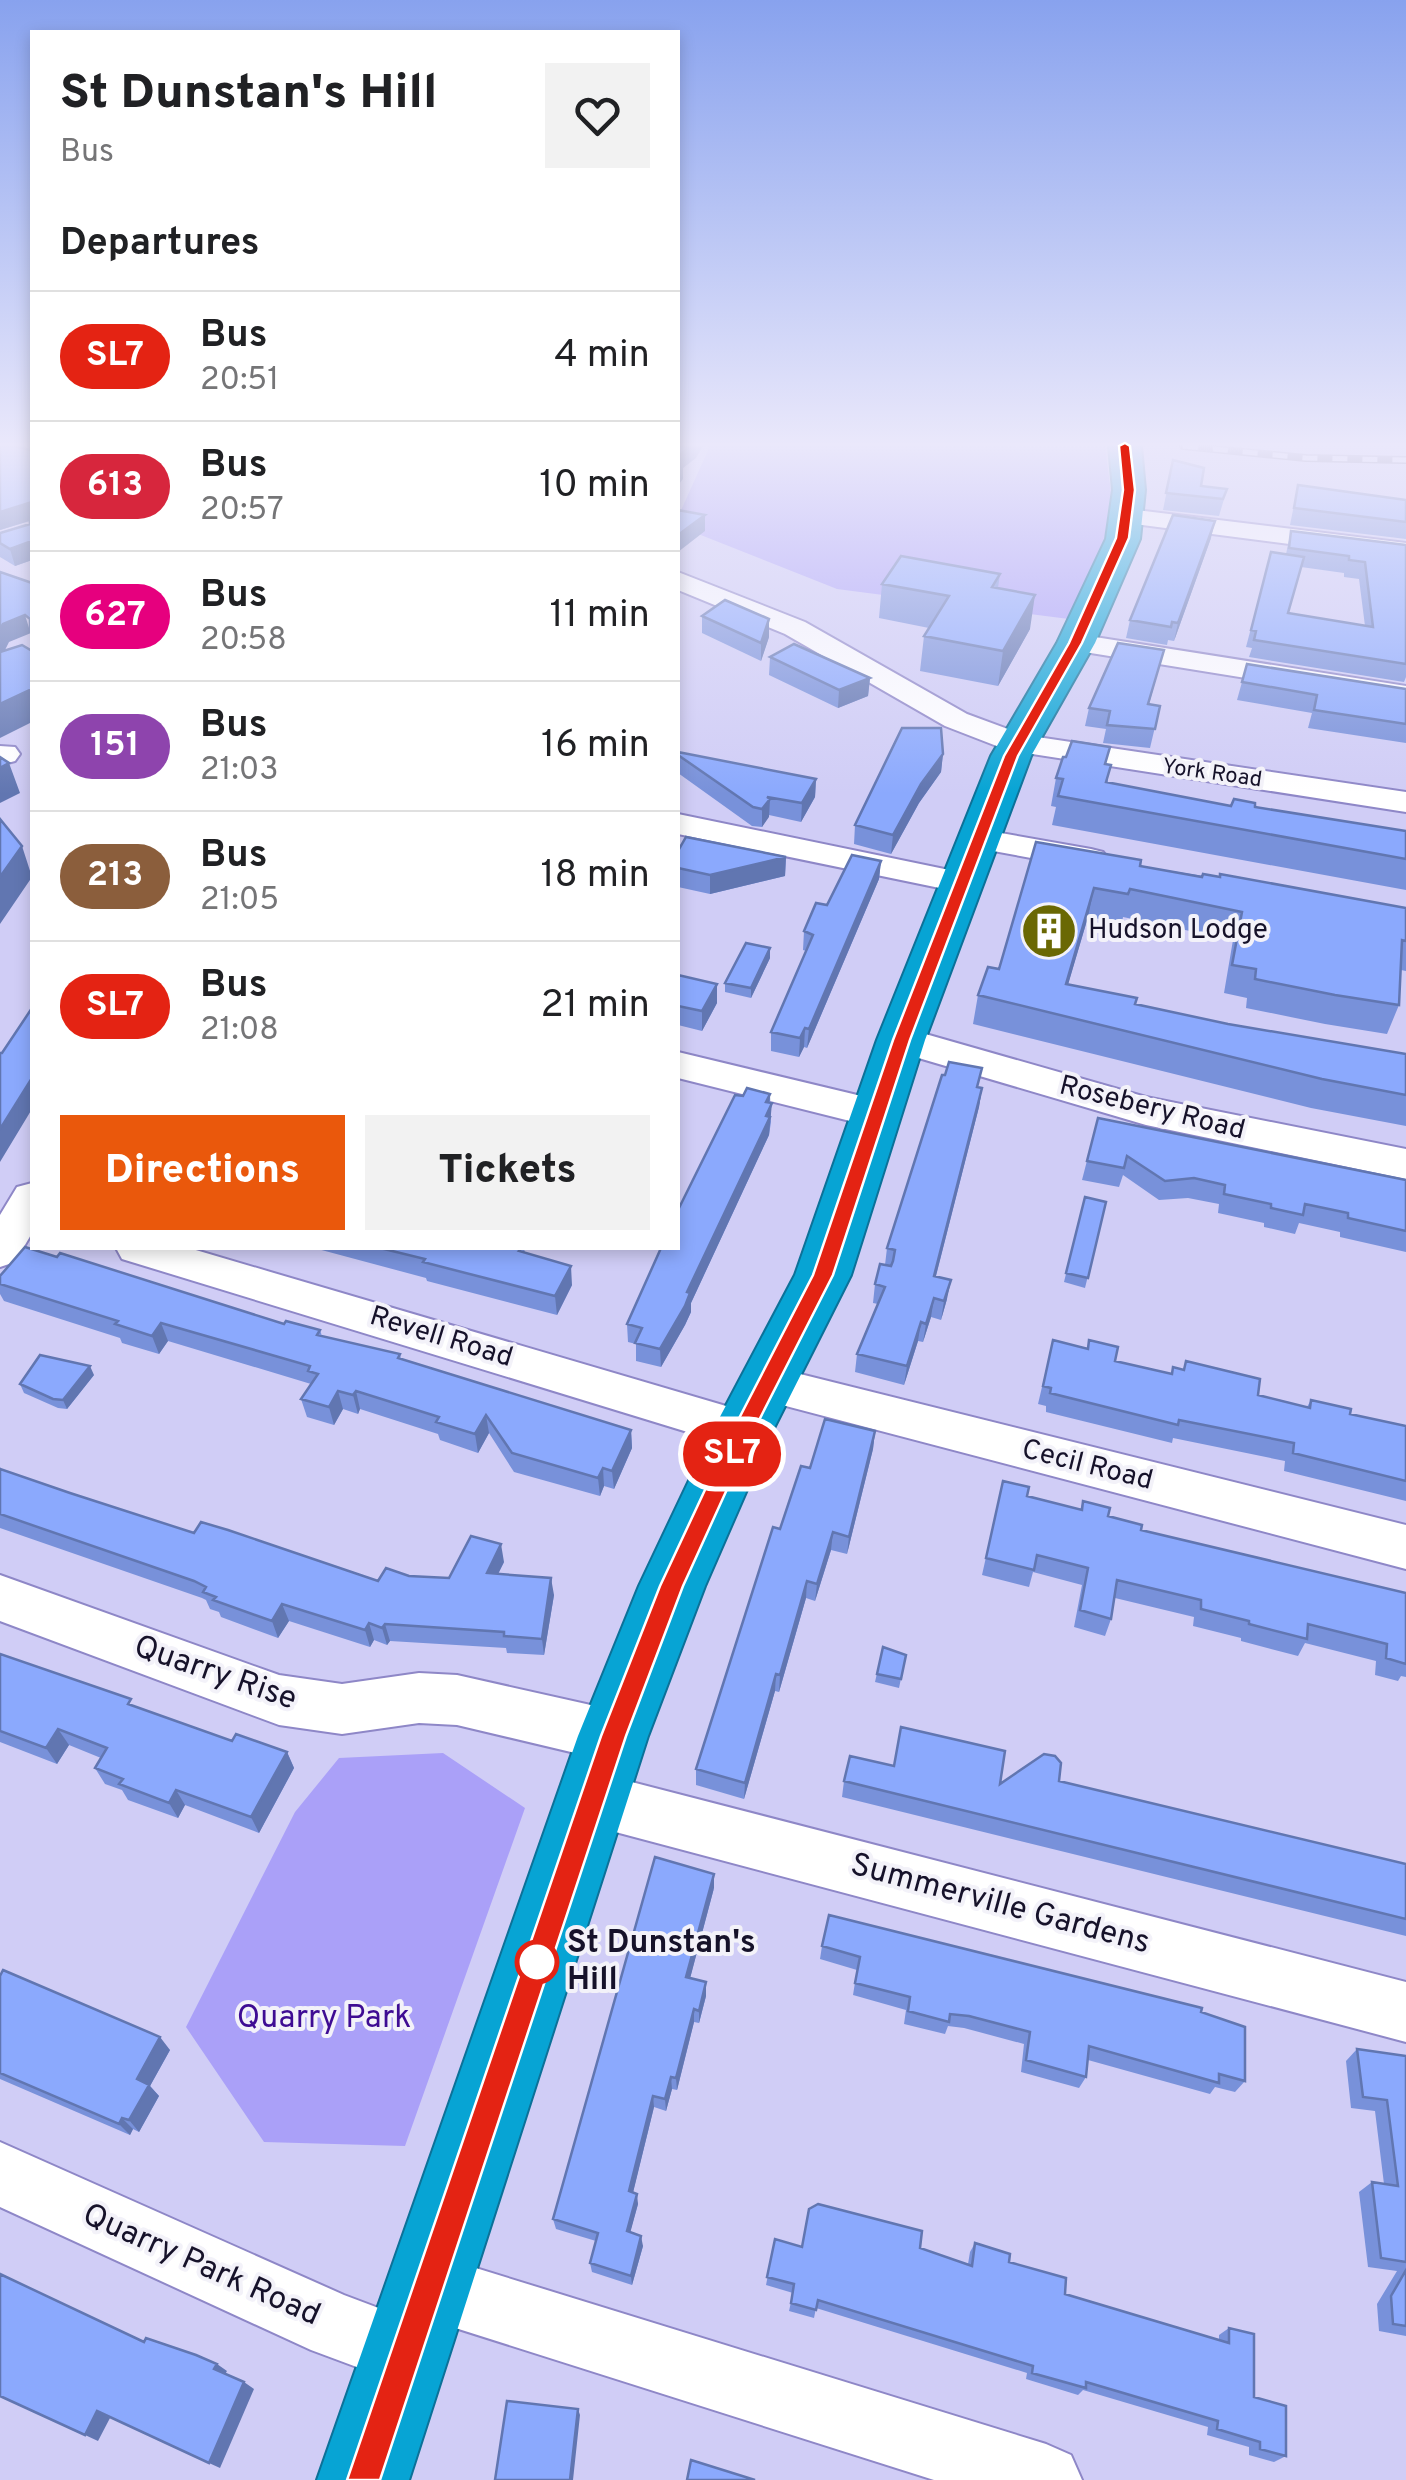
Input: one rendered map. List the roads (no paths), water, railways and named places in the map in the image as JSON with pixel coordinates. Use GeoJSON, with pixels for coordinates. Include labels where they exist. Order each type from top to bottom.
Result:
{"type":"FeatureCollection","features":[{"type":"Feature","properties":{"kind":"highway"},"geometry":{"type":"LineString","coordinates":[[364,2480],[438,2313],[613,1736],[672,1586],[756,1406],[823,1275],[902,1040],[1018,742],[1076,643],[1114,562]]}},
{"type":"Feature","properties":{"kind":"street","name":"York Road"},"geometry":{"type":"LineString","coordinates":[[680,581],[795,628],[956,720],[1018,742],[1406,802]]}},
{"type":"Feature","properties":{"kind":"street"},"geometry":{"type":"LineString","coordinates":[[1076,643],[1406,695]]}},
{"type":"Feature","properties":{"kind":"street"},"geometry":{"type":"LineString","coordinates":[[680,824],[969,861],[1114,864]]}},
{"type":"Feature","properties":{"kind":"street","name":"Rosebery Road"},"geometry":{"type":"LineString","coordinates":[[902,1040],[1146,1112],[1406,1164]]}},
{"type":"Feature","properties":{"kind":"street"},"geometry":{"type":"LineString","coordinates":[[680,1065],[878,1114]]}},
{"type":"Feature","properties":{"kind":"street"},"geometry":{"type":"LineString","coordinates":[[0,1251],[29,1210]]}},
{"type":"Feature","properties":{"kind":"street","name":"Revell Road"},"geometry":{"type":"LineString","coordinates":[[146,1250],[756,1406]]}},
{"type":"Feature","properties":{"kind":"street","name":"Cecil Road"},"geometry":{"type":"LineString","coordinates":[[756,1406],[1406,1546]]}},
{"type":"Feature","properties":{"kind":"street","name":"Quarry Rise"},"geometry":{"type":"LineString","coordinates":[[0,1598],[279,1700],[342,1709],[419,1698],[457,1700],[613,1736]]}},
{"type":"Feature","properties":{"kind":"street","name":"Summerville Gardens"},"geometry":{"type":"LineString","coordinates":[[593,1798],[1406,2012]]}},
{"type":"Feature","properties":{"kind":"street","name":"Quarry Park Road"},"geometry":{"type":"LineString","coordinates":[[0,2174],[335,2326],[438,2313]]}},
{"type":"Feature","properties":{"kind":"street"},"geometry":{"type":"LineString","coordinates":[[438,2313],[1046,2480]]}},
{"type":"Feature","properties":{"kind":"place","name":"Hudson Lodge"},"geometry":{"type":"Point","coordinates":[1049,931]}},
{"type":"Feature","properties":{"kind":"place","name":"St Dunstan's Hill"},"geometry":{"type":"Point","coordinates":[537,1962]}},
{"type":"Feature","properties":{"kind":"park label","name":"Quarry Park"},"geometry":{"type":"Point","coordinates":[324,2019]}}]}
